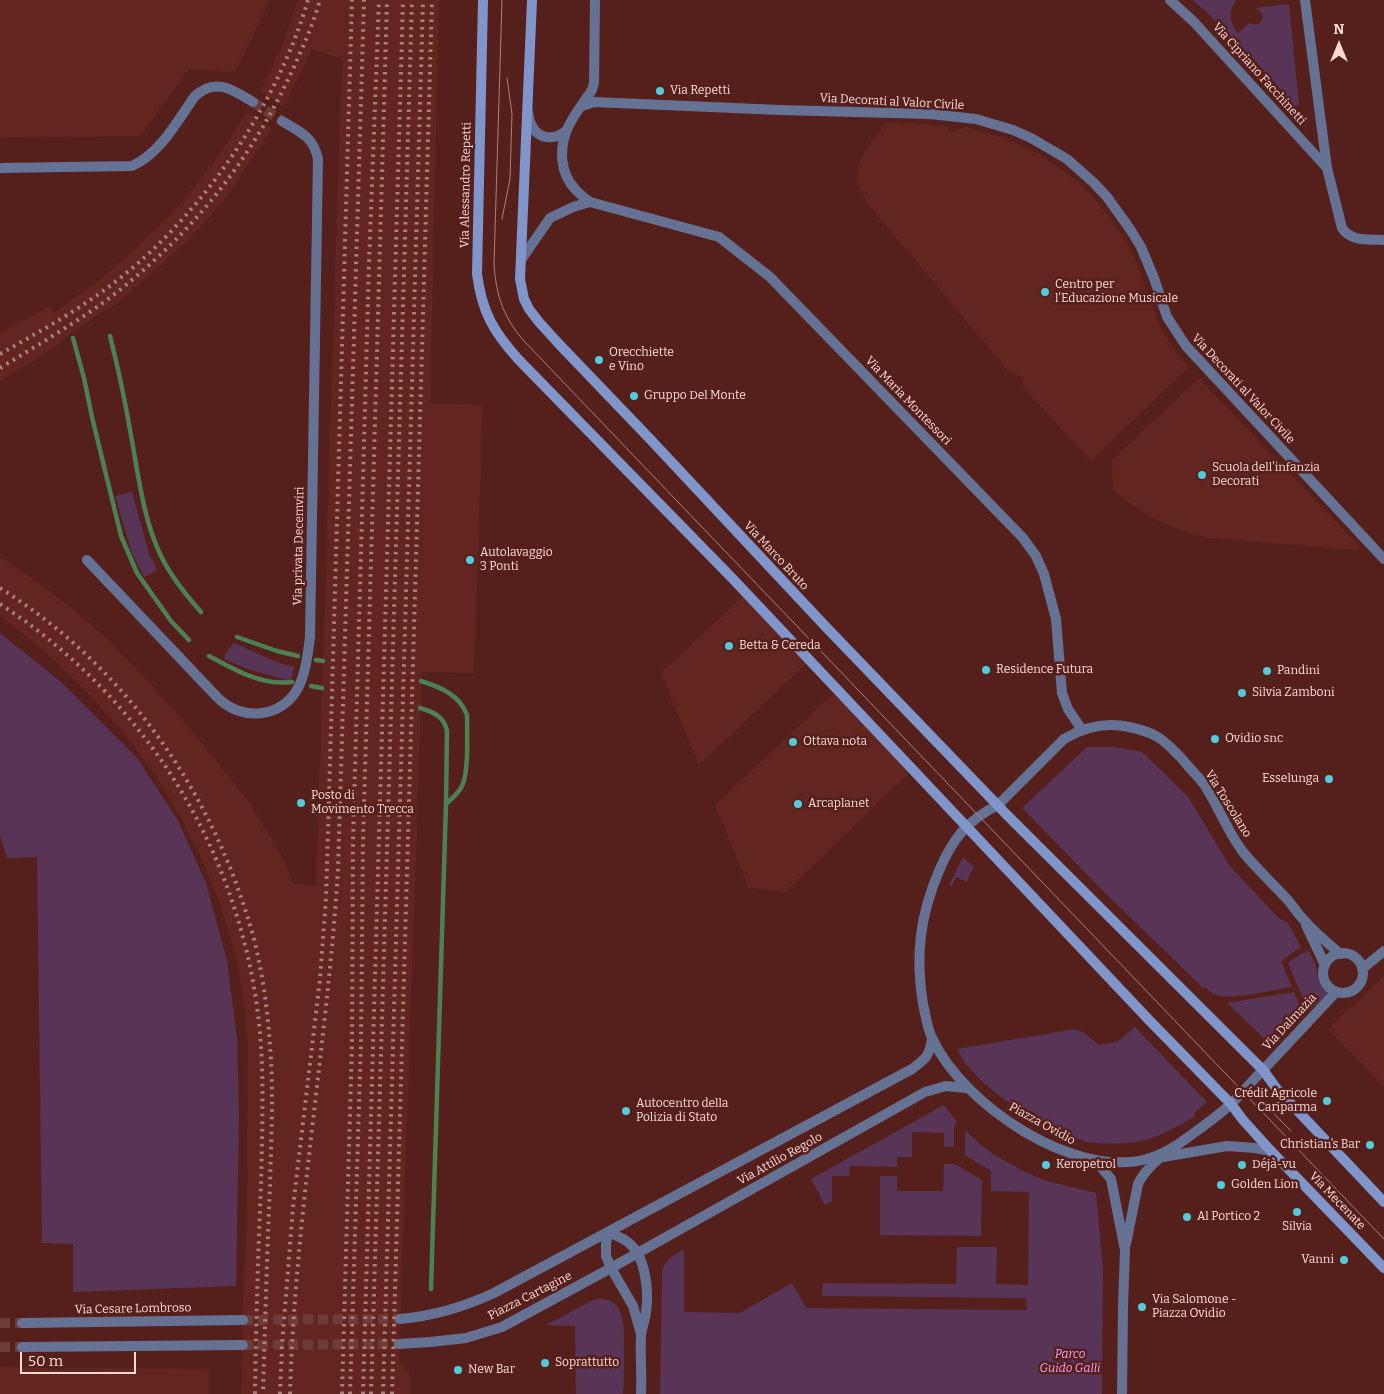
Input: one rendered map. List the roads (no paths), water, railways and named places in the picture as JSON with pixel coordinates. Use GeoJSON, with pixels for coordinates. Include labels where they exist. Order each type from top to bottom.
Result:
{"type":"FeatureCollection","features":[{"type":"Feature","properties":{"kind":"main road","name":"Via Alessandro Repetti"},"geometry":{"type":"LineString","coordinates":[[482,0],[477,274],[482,302],[492,325],[518,359],[732,578],[966,827]]}},
{"type":"Feature","properties":{"kind":"main road"},"geometry":{"type":"LineString","coordinates":[[522,260],[532,0]]}},
{"type":"Feature","properties":{"kind":"main road","name":"Via Marco Bruto"},"geometry":{"type":"LineString","coordinates":[[522,260],[520,279],[524,299],[538,322],[826,627],[998,805]]}},
{"type":"Feature","properties":{"kind":"main road"},"geometry":{"type":"LineString","coordinates":[[998,805],[1263,1070],[1276,1088],[1384,1202]]}},
{"type":"Feature","properties":{"kind":"main road"},"geometry":{"type":"LineString","coordinates":[[966,827],[1231,1104],[1271,1151]]}},
{"type":"Feature","properties":{"kind":"main road","name":"Via Mecenate"},"geometry":{"type":"LineString","coordinates":[[1271,1151],[1384,1268]]}},
{"type":"Feature","properties":{"kind":"street"},"geometry":{"type":"LineString","coordinates":[[590,202],[575,189],[567,178],[562,152],[567,130],[592,90],[594,83],[595,0]]}},
{"type":"Feature","properties":{"kind":"street","name":"Via Cipriano Facchinetti"},"geometry":{"type":"LineString","coordinates":[[1170,0],[1194,22],[1327,168]]}},
{"type":"Feature","properties":{"kind":"street"},"geometry":{"type":"LineString","coordinates":[[1304,0],[1327,168],[1342,228],[1347,234],[1357,239],[1384,240]]}},
{"type":"Feature","properties":{"kind":"street"},"geometry":{"type":"LineString","coordinates":[[0,168],[132,166],[158,148],[194,96],[201,90],[218,86],[228,88],[254,102]]}},
{"type":"Feature","properties":{"kind":"street","name":"Via Decorati al Valor Civile"},"geometry":{"type":"LineString","coordinates":[[580,109],[594,102],[930,114],[976,119],[1031,138],[1049,148],[1067,159],[1094,183],[1119,212],[1141,247],[1167,317],[1186,346],[1384,559]]}},
{"type":"Feature","properties":{"kind":"street"},"geometry":{"type":"LineString","coordinates":[[528,110],[530,124],[544,137],[557,137],[567,130]]}},
{"type":"Feature","properties":{"kind":"street","name":"Via privata Decemviri"},"geometry":{"type":"LineString","coordinates":[[87,560],[216,698],[229,708],[242,713],[263,714],[282,706],[298,687],[305,666],[310,636],[318,170],[316,148],[312,142],[305,135],[282,121]]}},
{"type":"Feature","properties":{"kind":"street"},"geometry":{"type":"LineString","coordinates":[[522,260],[544,224],[550,218],[572,207],[590,202]]}},
{"type":"Feature","properties":{"kind":"street","name":"Via Maria Montessori"},"geometry":{"type":"LineString","coordinates":[[590,202],[719,237],[770,277],[1023,538],[1036,556],[1044,574],[1056,620],[1062,693],[1068,709],[1082,730]]}},
{"type":"Feature","properties":{"kind":"street","name":"Via Toscolano"},"geometry":{"type":"LineString","coordinates":[[998,805],[1064,739],[1082,730],[1097,726],[1119,725],[1157,736],[1166,742],[1197,776],[1244,852],[1303,920],[1340,954],[1354,957],[1362,969]]}},
{"type":"Feature","properties":{"kind":"street","name":"Piazza Ovidio"},"geometry":{"type":"LineString","coordinates":[[998,805],[984,812],[966,827],[956,837],[946,855],[932,888],[923,919],[919,954],[920,985],[932,1039],[966,1088],[1004,1119],[1052,1146],[1096,1161],[1121,1162],[1147,1160],[1171,1149],[1195,1133],[1231,1104],[1263,1070]]}},
{"type":"Feature","properties":{"kind":"street","name":"Via Toscolano"},"geometry":{"type":"LineString","coordinates":[[1303,920],[1325,965],[1323,972],[1324,980],[1336,992]]}},
{"type":"Feature","properties":{"kind":"street"},"geometry":{"type":"LineString","coordinates":[[1336,992],[1347,993],[1356,988],[1362,979],[1362,969],[1384,951]]}},
{"type":"Feature","properties":{"kind":"street"},"geometry":{"type":"LineString","coordinates":[[1325,965],[1331,957],[1340,954]]}},
{"type":"Feature","properties":{"kind":"street","name":"Via Dalmazia"},"geometry":{"type":"LineString","coordinates":[[1263,1070],[1336,992]]}},
{"type":"Feature","properties":{"kind":"street","name":"Via Attilio Regolo"},"geometry":{"type":"LineString","coordinates":[[608,1232],[912,1069],[930,1052],[932,1039]]}},
{"type":"Feature","properties":{"kind":"street","name":"Via Attilio Regolo"},"geometry":{"type":"LineString","coordinates":[[610,1268],[925,1092],[946,1086],[966,1088]]}},
{"type":"Feature","properties":{"kind":"street"},"geometry":{"type":"LineString","coordinates":[[1147,1160],[1227,1146],[1271,1151]]}},
{"type":"Feature","properties":{"kind":"street"},"geometry":{"type":"LineString","coordinates":[[1122,1394],[1125,1250],[1138,1184],[1147,1170],[1171,1149]]}},
{"type":"Feature","properties":{"kind":"street"},"geometry":{"type":"LineString","coordinates":[[1096,1161],[1111,1179],[1125,1250]]}},
{"type":"Feature","properties":{"kind":"street"},"geometry":{"type":"LineString","coordinates":[[641,1334],[633,1306],[610,1268],[606,1256],[608,1232],[629,1243],[638,1253],[643,1268],[647,1296],[646,1312],[641,1334],[641,1394]]}},
{"type":"Feature","properties":{"kind":"street","name":"Piazza Cartagine"},"geometry":{"type":"LineString","coordinates":[[400,1319],[450,1311],[472,1304],[608,1232]]}},
{"type":"Feature","properties":{"kind":"street","name":"Piazza Cartagine"},"geometry":{"type":"LineString","coordinates":[[399,1344],[448,1341],[484,1334],[516,1320],[610,1268]]}},
{"type":"Feature","properties":{"kind":"street","name":"Via Cesare Lombroso"},"geometry":{"type":"LineString","coordinates":[[22,1323],[243,1320]]}},
{"type":"Feature","properties":{"kind":"street"},"geometry":{"type":"LineString","coordinates":[[22,1347],[243,1345]]}},
{"type":"Feature","properties":{"kind":"waterway"},"geometry":{"type":"LineString","coordinates":[[110,336],[150,529],[169,571],[201,612]]}},
{"type":"Feature","properties":{"kind":"waterway"},"geometry":{"type":"LineString","coordinates":[[73,338],[121,536],[137,573],[171,621],[189,640]]}},
{"type":"Feature","properties":{"kind":"waterway"},"geometry":{"type":"LineString","coordinates":[[237,637],[298,656]]}},
{"type":"Feature","properties":{"kind":"waterway"},"geometry":{"type":"LineString","coordinates":[[209,656],[249,676],[270,682],[292,682]]}},
{"type":"Feature","properties":{"kind":"waterway"},"geometry":{"type":"LineString","coordinates":[[316,660],[323,661]]}},
{"type":"Feature","properties":{"kind":"waterway"},"geometry":{"type":"LineString","coordinates":[[421,681],[442,689],[454,697],[460,702],[467,715],[466,772],[459,791],[446,804],[431,1289]]}},
{"type":"Feature","properties":{"kind":"waterway"},"geometry":{"type":"LineString","coordinates":[[311,686],[322,688]]}},
{"type":"Feature","properties":{"kind":"waterway"},"geometry":{"type":"LineString","coordinates":[[420,708],[441,718],[446,726],[446,804]]}},
{"type":"Feature","properties":{"kind":"tunnel"},"geometry":{"type":"LineString","coordinates":[[253,102],[282,121]]}},
{"type":"Feature","properties":{"kind":"tunnel"},"geometry":{"type":"LineString","coordinates":[[243,1320],[400,1319]]}},
{"type":"Feature","properties":{"kind":"tunnel"},"geometry":{"type":"LineString","coordinates":[[0,1323],[22,1323]]}},
{"type":"Feature","properties":{"kind":"tunnel"},"geometry":{"type":"LineString","coordinates":[[243,1345],[399,1344]]}},
{"type":"Feature","properties":{"kind":"tunnel"},"geometry":{"type":"LineString","coordinates":[[0,1347],[22,1347]]}},
{"type":"Feature","properties":{"kind":"tram line"},"geometry":{"type":"LineString","coordinates":[[502,0],[494,264],[499,297],[506,316],[512,325],[525,342],[1384,1239]]}},
{"type":"Feature","properties":{"kind":"tram line"},"geometry":{"type":"LineString","coordinates":[[502,219],[510,179],[512,114],[507,78]]}},
{"type":"Feature","properties":{"kind":"tram line"},"geometry":{"type":"LineString","coordinates":[[1249,1088],[1291,1131]]}},
{"type":"Feature","properties":{"kind":"railway"},"geometry":{"type":"LineString","coordinates":[[0,354],[61,319],[105,290],[150,252],[180,222],[234,153],[257,116],[278,78],[295,39],[308,0]]}},
{"type":"Feature","properties":{"kind":"railway"},"geometry":{"type":"LineString","coordinates":[[0,368],[77,321],[107,300],[176,240],[200,213],[223,186],[263,126],[297,60],[320,0]]}},
{"type":"Feature","properties":{"kind":"railway"},"geometry":{"type":"LineString","coordinates":[[280,1394],[293,1207],[320,979],[326,898],[352,0]]}},
{"type":"Feature","properties":{"kind":"railway"},"geometry":{"type":"LineString","coordinates":[[290,1394],[298,1262],[327,1001],[338,870],[364,0]]}},
{"type":"Feature","properties":{"kind":"railway"},"geometry":{"type":"LineString","coordinates":[[342,1394],[352,1043],[353,842],[369,263],[379,0]]}},
{"type":"Feature","properties":{"kind":"railway"},"geometry":{"type":"LineString","coordinates":[[350,1394],[361,1043],[363,842],[387,0]]}},
{"type":"Feature","properties":{"kind":"railway"},"geometry":{"type":"LineString","coordinates":[[363,1394],[403,0]]}},
{"type":"Feature","properties":{"kind":"railway"},"geometry":{"type":"LineString","coordinates":[[371,1394],[412,0]]}},
{"type":"Feature","properties":{"kind":"railway"},"geometry":{"type":"LineString","coordinates":[[383,1394],[423,0]]}},
{"type":"Feature","properties":{"kind":"railway"},"geometry":{"type":"LineString","coordinates":[[392,1394],[432,0]]}},
{"type":"Feature","properties":{"kind":"railway"},"geometry":{"type":"LineString","coordinates":[[0,588],[40,616],[77,646],[111,680],[142,716],[171,755],[196,796],[217,838],[248,917],[264,987],[272,1081],[263,1394]]}},
{"type":"Feature","properties":{"kind":"railway"},"geometry":{"type":"LineString","coordinates":[[0,604],[29,624],[73,660],[100,686],[137,728],[161,759],[182,792],[201,827],[231,899],[252,975],[262,1056],[262,1143],[255,1394]]}},
{"type":"Feature","properties":{"kind":"place","name":"Via Repetti"},"geometry":{"type":"Point","coordinates":[660,91]}},
{"type":"Feature","properties":{"kind":"place","name":"Centro per l'Educazione Musicale"},"geometry":{"type":"Point","coordinates":[1045,292]}},
{"type":"Feature","properties":{"kind":"place","name":"Orecchiette e Vino"},"geometry":{"type":"Point","coordinates":[599,360]}},
{"type":"Feature","properties":{"kind":"place","name":"Gruppo Del Monte"},"geometry":{"type":"Point","coordinates":[634,396]}},
{"type":"Feature","properties":{"kind":"place","name":"Scuola dell'infanzia Decorati"},"geometry":{"type":"Point","coordinates":[1202,475]}},
{"type":"Feature","properties":{"kind":"place","name":"Autolavaggio 3 Ponti"},"geometry":{"type":"Point","coordinates":[470,560]}},
{"type":"Feature","properties":{"kind":"place","name":"Betta & Cereda"},"geometry":{"type":"Point","coordinates":[729,646]}},
{"type":"Feature","properties":{"kind":"place","name":"Residence Futura"},"geometry":{"type":"Point","coordinates":[986,670]}},
{"type":"Feature","properties":{"kind":"place","name":"Pandini"},"geometry":{"type":"Point","coordinates":[1267,671]}},
{"type":"Feature","properties":{"kind":"place","name":"Silvia Zamboni"},"geometry":{"type":"Point","coordinates":[1242,693]}},
{"type":"Feature","properties":{"kind":"place","name":"Ovidio snc"},"geometry":{"type":"Point","coordinates":[1215,739]}},
{"type":"Feature","properties":{"kind":"place","name":"Ottava nota"},"geometry":{"type":"Point","coordinates":[793,742]}},
{"type":"Feature","properties":{"kind":"place","name":"Esselunga"},"geometry":{"type":"Point","coordinates":[1329,779]}},
{"type":"Feature","properties":{"kind":"place","name":"Posto di Movimento Trecca"},"geometry":{"type":"Point","coordinates":[301,803]}},
{"type":"Feature","properties":{"kind":"place","name":"Arcaplanet"},"geometry":{"type":"Point","coordinates":[798,804]}},
{"type":"Feature","properties":{"kind":"place","name":"Crédit Agricole Cariparma"},"geometry":{"type":"Point","coordinates":[1327,1101]}},
{"type":"Feature","properties":{"kind":"place","name":"Autocentro della Polizia di Stato"},"geometry":{"type":"Point","coordinates":[626,1111]}},
{"type":"Feature","properties":{"kind":"place","name":"Christian’s Bar"},"geometry":{"type":"Point","coordinates":[1370,1145]}},
{"type":"Feature","properties":{"kind":"place","name":"Keropetrol"},"geometry":{"type":"Point","coordinates":[1046,1165]}},
{"type":"Feature","properties":{"kind":"place","name":"Déjà-vu"},"geometry":{"type":"Point","coordinates":[1242,1165]}},
{"type":"Feature","properties":{"kind":"place","name":"Golden Lion"},"geometry":{"type":"Point","coordinates":[1221,1185]}},
{"type":"Feature","properties":{"kind":"place","name":"Silvia"},"geometry":{"type":"Point","coordinates":[1297,1212]}},
{"type":"Feature","properties":{"kind":"place","name":"Al Portico 2"},"geometry":{"type":"Point","coordinates":[1187,1217]}},
{"type":"Feature","properties":{"kind":"place","name":"Vanni"},"geometry":{"type":"Point","coordinates":[1344,1260]}},
{"type":"Feature","properties":{"kind":"place","name":"Via Salomone - Piazza Ovidio"},"geometry":{"type":"Point","coordinates":[1142,1307]}},
{"type":"Feature","properties":{"kind":"place","name":"Soprattutto"},"geometry":{"type":"Point","coordinates":[545,1363]}},
{"type":"Feature","properties":{"kind":"place","name":"New Bar"},"geometry":{"type":"Point","coordinates":[458,1370]}},
{"type":"Feature","properties":{"kind":"park label","name":"Parco Guido Galli"},"geometry":{"type":"Point","coordinates":[1070,1362]}}]}
